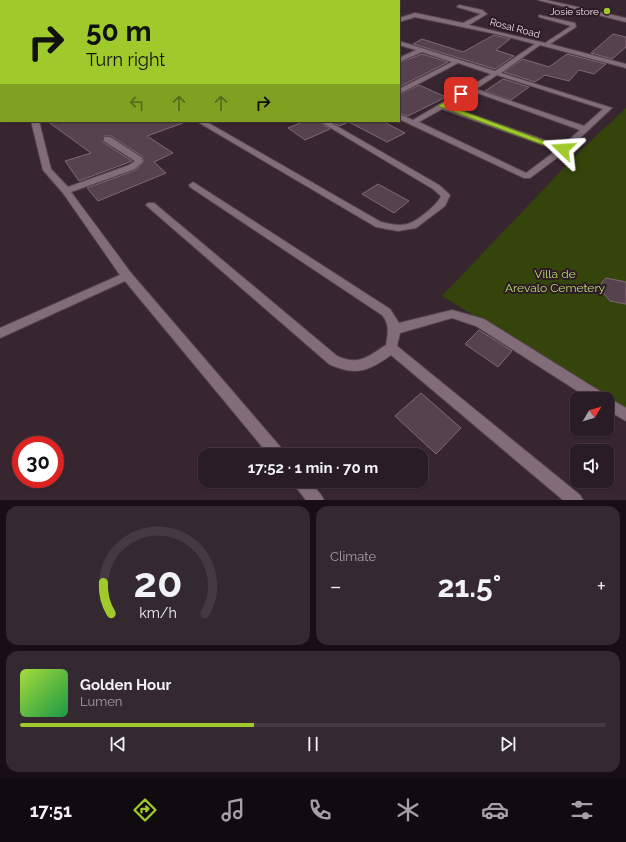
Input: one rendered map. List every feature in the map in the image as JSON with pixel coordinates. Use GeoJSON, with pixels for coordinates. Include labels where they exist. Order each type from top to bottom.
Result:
{"type":"FeatureCollection","features":[{"type":"Feature","properties":{"kind":"street"},"geometry":{"type":"LineString","coordinates":[[540,0],[626,20]]}},
{"type":"Feature","properties":{"kind":"street"},"geometry":{"type":"LineString","coordinates":[[459,6],[480,11],[484,14],[464,25]]}},
{"type":"Feature","properties":{"kind":"street","name":"Rosal Road"},"geometry":{"type":"LineString","coordinates":[[400,20],[418,15],[464,25],[626,66]]}},
{"type":"Feature","properties":{"kind":"street"},"geometry":{"type":"LineString","coordinates":[[541,16],[569,23],[574,26],[545,46]]}},
{"type":"Feature","properties":{"kind":"street"},"geometry":{"type":"LineString","coordinates":[[400,43],[608,108],[563,149],[527,176],[400,116]]}},
{"type":"Feature","properties":{"kind":"street"},"geometry":{"type":"LineString","coordinates":[[414,122],[471,89],[538,44]]}},
{"type":"Feature","properties":{"kind":"street"},"geometry":{"type":"LineString","coordinates":[[400,60],[421,50]]}},
{"type":"Feature","properties":{"kind":"street"},"geometry":{"type":"LineString","coordinates":[[400,91],[458,61]]}},
{"type":"Feature","properties":{"kind":"street"},"geometry":{"type":"LineString","coordinates":[[471,89],[585,129]]}},
{"type":"Feature","properties":{"kind":"street"},"geometry":{"type":"LineString","coordinates":[[441,106],[563,149]]}},
{"type":"Feature","properties":{"kind":"street"},"geometry":{"type":"LineString","coordinates":[[35,122],[47,170],[66,191],[127,276],[272,448]]}},
{"type":"Feature","properties":{"kind":"street"},"geometry":{"type":"LineString","coordinates":[[202,122],[379,224],[398,228],[413,226],[442,204],[446,195],[436,187],[325,122]]}},
{"type":"Feature","properties":{"kind":"street"},"geometry":{"type":"LineString","coordinates":[[66,191],[132,167],[139,162],[107,139]]}},
{"type":"Feature","properties":{"kind":"street"},"geometry":{"type":"LineString","coordinates":[[151,205],[333,360],[341,364],[358,366],[369,364],[391,348],[395,329],[392,318],[386,312],[193,185]]}},
{"type":"Feature","properties":{"kind":"street"},"geometry":{"type":"LineString","coordinates":[[0,333],[127,276]]}},
{"type":"Feature","properties":{"kind":"street"},"geometry":{"type":"LineString","coordinates":[[395,329],[452,314],[467,317],[480,322],[590,392]]}},
{"type":"Feature","properties":{"kind":"street"},"geometry":{"type":"LineString","coordinates":[[391,348],[575,500]]}},
{"type":"Feature","properties":{"kind":"street"},"geometry":{"type":"LineString","coordinates":[[614,407],[626,415]]}},
{"type":"Feature","properties":{"kind":"street"},"geometry":{"type":"LineString","coordinates":[[306,488],[316,500]]}},
{"type":"Feature","properties":{"kind":"green space","name":"Villa de Arevalo Cemetery"},"geometry":{"type":"Polygon","coordinates":[[[626,108],[626,409],[614,402],[614,392],[598,392],[442,296],[580,151],[626,108]]]}},
{"type":"Feature","properties":{"kind":"building"},"geometry":{"type":"Polygon","coordinates":[[[613,34],[626,37],[626,47],[612,59],[591,53],[613,34]]]}},
{"type":"Feature","properties":{"kind":"building"},"geometry":{"type":"Polygon","coordinates":[[[494,35],[510,39],[496,50],[514,56],[495,69],[413,44],[422,39],[463,52],[494,35]]]}},
{"type":"Feature","properties":{"kind":"building"},"geometry":{"type":"Polygon","coordinates":[[[422,54],[448,62],[400,86],[400,63],[422,54]]]}},
{"type":"Feature","properties":{"kind":"building"},"geometry":{"type":"Polygon","coordinates":[[[567,54],[606,64],[594,74],[579,70],[569,81],[545,75],[535,82],[504,72],[523,59],[549,67],[567,54]]]}},
{"type":"Feature","properties":{"kind":"building"},"geometry":{"type":"Polygon","coordinates":[[[503,79],[529,87],[511,100],[485,91],[503,79]]]}},
{"type":"Feature","properties":{"kind":"building"},"geometry":{"type":"Polygon","coordinates":[[[419,85],[446,97],[408,116],[400,113],[400,94],[419,85]]]}},
{"type":"Feature","properties":{"kind":"building"},"geometry":{"type":"Polygon","coordinates":[[[48,122],[183,123],[147,136],[173,153],[154,162],[166,173],[98,201],[87,188],[136,170],[144,162],[142,156],[111,136],[104,136],[103,142],[132,161],[79,181],[65,161],[91,153],[48,122]]]}},
{"type":"Feature","properties":{"kind":"building"},"geometry":{"type":"Polygon","coordinates":[[[303,122],[320,122],[330,129],[305,140],[288,128],[303,122]]]}},
{"type":"Feature","properties":{"kind":"building"},"geometry":{"type":"Polygon","coordinates":[[[333,122],[349,122],[339,126],[333,122]]]}},
{"type":"Feature","properties":{"kind":"building"},"geometry":{"type":"Polygon","coordinates":[[[349,122],[384,122],[405,133],[387,142],[349,122]]]}},
{"type":"Feature","properties":{"kind":"building"},"geometry":{"type":"Polygon","coordinates":[[[378,184],[409,201],[394,213],[362,194],[378,184]]]}},
{"type":"Feature","properties":{"kind":"building"},"geometry":{"type":"Polygon","coordinates":[[[606,278],[626,282],[626,304],[610,301],[598,287],[606,278]]]}},
{"type":"Feature","properties":{"kind":"building"},"geometry":{"type":"Polygon","coordinates":[[[479,330],[512,351],[498,367],[465,344],[479,330]]]}},
{"type":"Feature","properties":{"kind":"building"},"geometry":{"type":"Polygon","coordinates":[[[421,393],[461,428],[436,454],[395,416],[421,393]]]}},
{"type":"Feature","properties":{"kind":"place","name":"Josie store"},"geometry":{"type":"Point","coordinates":[607,11]}},
{"type":"Feature","properties":{"kind":"route"},"geometry":{"type":"LineString","coordinates":[[461,94],[441,106],[563,149]]}}]}
